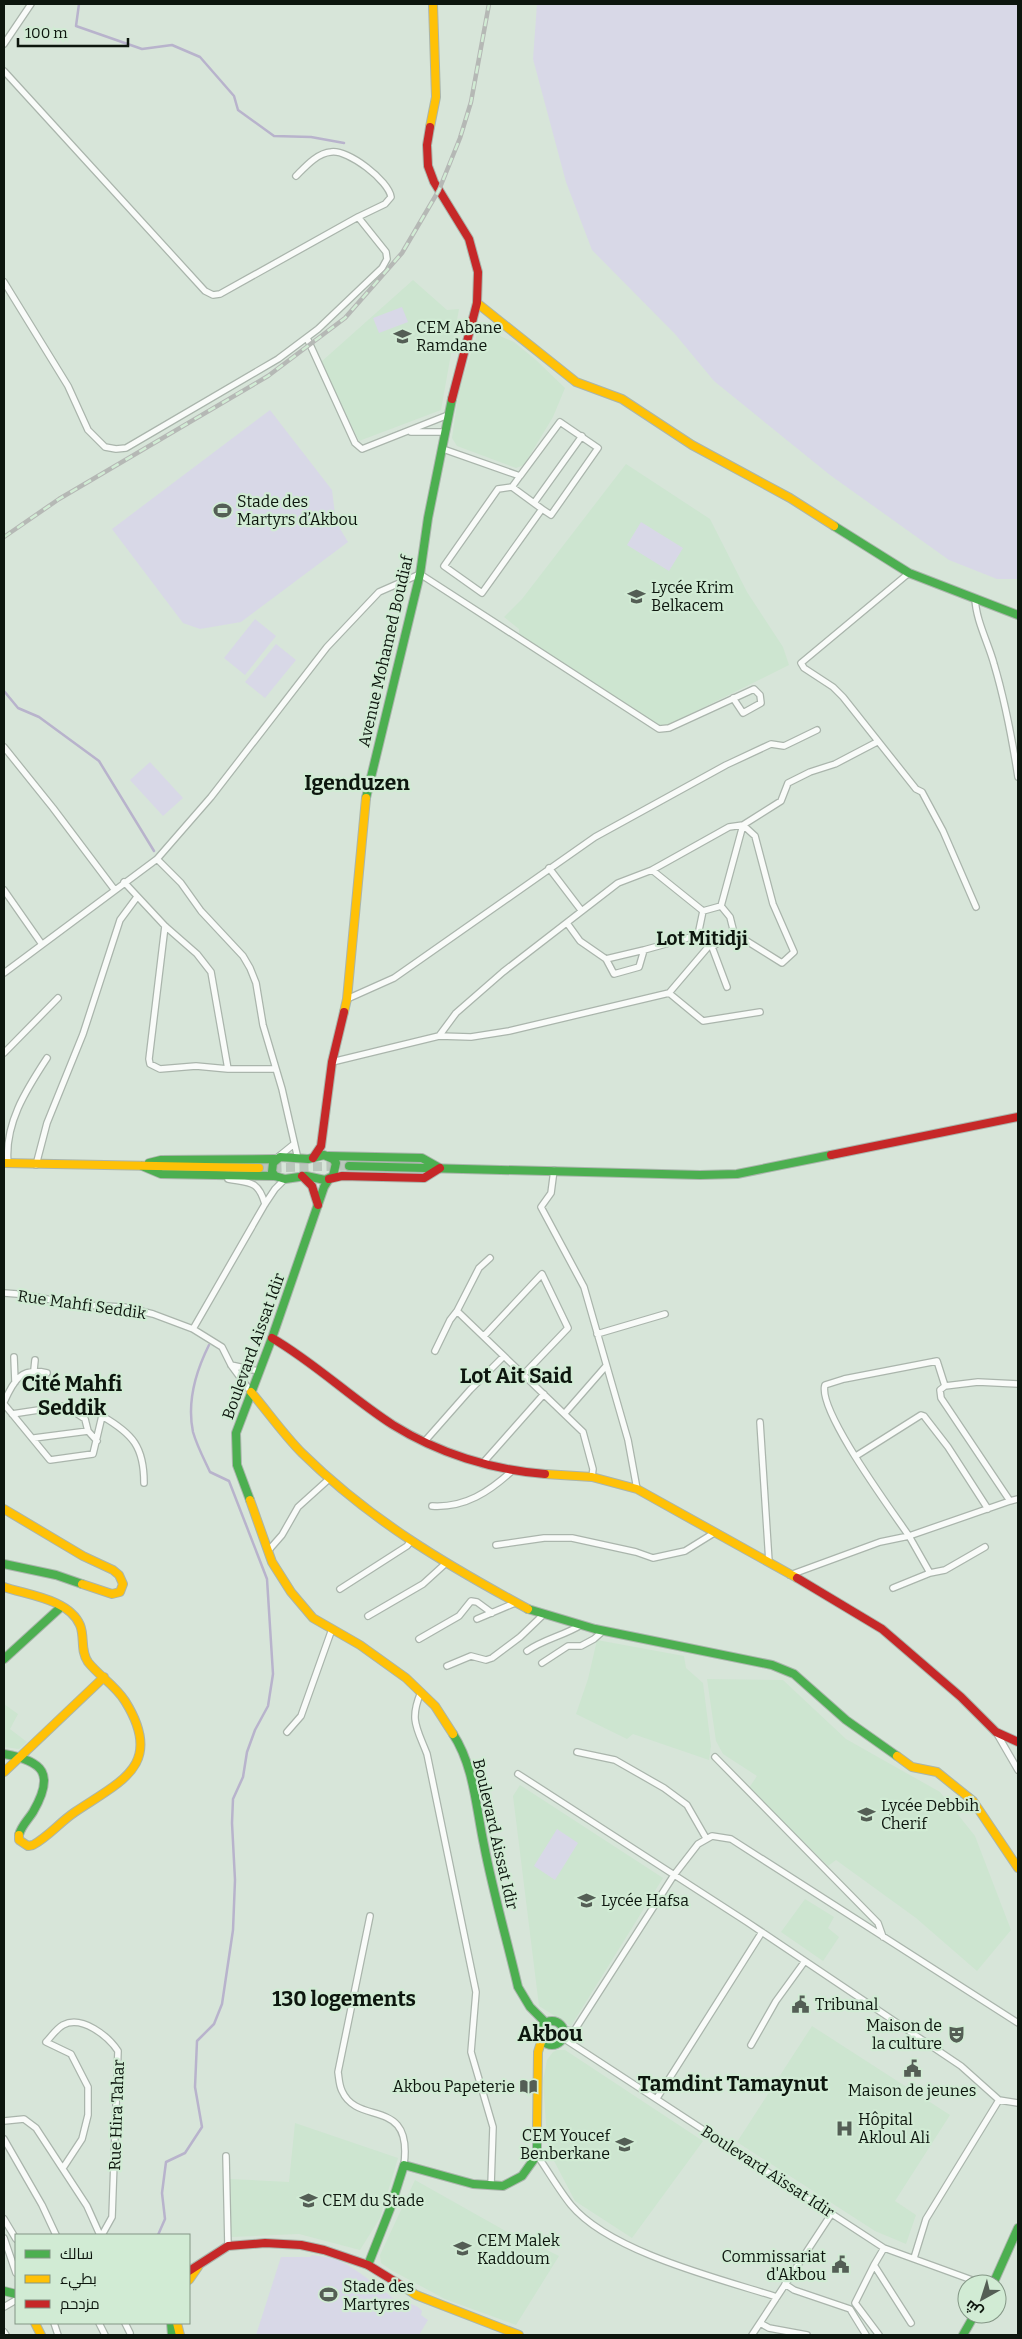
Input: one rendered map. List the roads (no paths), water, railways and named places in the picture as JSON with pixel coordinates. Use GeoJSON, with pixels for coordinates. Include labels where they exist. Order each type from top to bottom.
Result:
{"type":"FeatureCollection","features":[{"type":"Feature","properties":{"kind":"street"},"geometry":{"type":"LineString","coordinates":[[4,44],[31,4]]}},
{"type":"Feature","properties":{"kind":"street","name":"Avenue Mohamed Boudiaf"},"geometry":{"type":"LineString","coordinates":[[321,1146],[332,1062],[347,999],[364,807],[387,702],[420,574],[428,518],[443,449],[448,415],[476,303],[478,272],[469,239],[434,182],[428,166],[427,145],[436,97],[433,4]]}},
{"type":"Feature","properties":{"kind":"street"},"geometry":{"type":"LineString","coordinates":[[4,71],[209,294],[220,294],[358,217],[385,204],[390,197],[390,193],[368,170],[353,158],[337,152],[324,153],[296,176]]}},
{"type":"Feature","properties":{"kind":"street"},"geometry":{"type":"LineString","coordinates":[[4,282],[68,386],[88,430],[105,447],[126,448],[278,359],[306,338],[368,281],[386,262],[386,252],[358,217]]}},
{"type":"Feature","properties":{"kind":"street"},"geometry":{"type":"LineString","coordinates":[[476,303],[576,382],[622,399],[692,445],[790,498],[909,573],[1018,615]]}},
{"type":"Feature","properties":{"kind":"street"},"geometry":{"type":"LineString","coordinates":[[306,338],[355,444],[362,449],[448,415]]}},
{"type":"Feature","properties":{"kind":"street"},"geometry":{"type":"LineString","coordinates":[[512,487],[560,422],[598,448],[551,515],[512,487],[498,488],[444,566],[482,593],[542,509]]}},
{"type":"Feature","properties":{"kind":"street"},"geometry":{"type":"LineString","coordinates":[[409,432],[445,432]]}},
{"type":"Feature","properties":{"kind":"street"},"geometry":{"type":"LineString","coordinates":[[534,503],[582,436]]}},
{"type":"Feature","properties":{"kind":"street"},"geometry":{"type":"LineString","coordinates":[[443,449],[520,476]]}},
{"type":"Feature","properties":{"kind":"street"},"geometry":{"type":"LineString","coordinates":[[909,573],[801,663],[804,668],[833,687],[843,697],[916,789],[922,792],[943,831],[976,907]]}},
{"type":"Feature","properties":{"kind":"street"},"geometry":{"type":"LineString","coordinates":[[4,973],[41,943],[157,859],[211,797],[327,647],[379,592],[420,574],[659,729],[670,728],[733,698],[754,689],[760,695],[760,703],[743,712],[733,698]]}},
{"type":"Feature","properties":{"kind":"street"},"geometry":{"type":"LineString","coordinates":[[975,598],[976,611],[992,655],[1005,700],[1018,776]]}},
{"type":"Feature","properties":{"kind":"street"},"geometry":{"type":"LineString","coordinates":[[347,999],[394,978],[595,837],[726,765],[771,744],[784,746],[817,730]]}},
{"type":"Feature","properties":{"kind":"street"},"geometry":{"type":"LineString","coordinates":[[439,1036],[456,1013],[502,972],[618,883],[652,870],[729,827],[743,825],[781,801],[788,783],[810,772],[835,764],[877,742]]}},
{"type":"Feature","properties":{"kind":"street"},"geometry":{"type":"LineString","coordinates":[[4,748],[53,808],[114,889]]}},
{"type":"Feature","properties":{"kind":"street"},"geometry":{"type":"LineString","coordinates":[[722,906],[743,825]]}},
{"type":"Feature","properties":{"kind":"street"},"geometry":{"type":"LineString","coordinates":[[722,906],[730,917],[734,933],[782,963],[794,952],[773,904],[755,836],[743,825]]}},
{"type":"Feature","properties":{"kind":"street"},"geometry":{"type":"LineString","coordinates":[[157,859],[181,883],[201,912],[243,956],[250,968],[256,984],[263,1025],[276,1068],[298,1159]]}},
{"type":"Feature","properties":{"kind":"street"},"geometry":{"type":"LineString","coordinates":[[549,868],[581,910]]}},
{"type":"Feature","properties":{"kind":"street"},"geometry":{"type":"LineString","coordinates":[[652,870],[703,911]]}},
{"type":"Feature","properties":{"kind":"street"},"geometry":{"type":"LineString","coordinates":[[124,882],[165,926],[197,954],[212,972],[228,1069]]}},
{"type":"Feature","properties":{"kind":"street"},"geometry":{"type":"LineString","coordinates":[[4,890],[41,943]]}},
{"type":"Feature","properties":{"kind":"street"},"geometry":{"type":"LineString","coordinates":[[36,1165],[47,1123],[83,1034],[120,920],[137,897]]}},
{"type":"Feature","properties":{"kind":"street"},"geometry":{"type":"LineString","coordinates":[[703,911],[722,906]]}},
{"type":"Feature","properties":{"kind":"street"},"geometry":{"type":"LineString","coordinates":[[698,935],[703,911]]}},
{"type":"Feature","properties":{"kind":"street"},"geometry":{"type":"LineString","coordinates":[[567,923],[580,941],[606,959],[614,974],[639,967],[644,950]]}},
{"type":"Feature","properties":{"kind":"street"},"geometry":{"type":"LineString","coordinates":[[165,926],[148,1059],[150,1064],[160,1069],[196,1066],[228,1069],[276,1068]]}},
{"type":"Feature","properties":{"kind":"street"},"geometry":{"type":"LineString","coordinates":[[332,1062],[439,1036],[472,1038],[509,1032],[668,993],[711,946],[734,933]]}},
{"type":"Feature","properties":{"kind":"street"},"geometry":{"type":"LineString","coordinates":[[698,935],[711,946],[727,987]]}},
{"type":"Feature","properties":{"kind":"street"},"geometry":{"type":"LineString","coordinates":[[606,959],[698,935]]}},
{"type":"Feature","properties":{"kind":"street"},"geometry":{"type":"LineString","coordinates":[[668,993],[703,1021],[760,1012]]}},
{"type":"Feature","properties":{"kind":"street"},"geometry":{"type":"LineString","coordinates":[[4,1053],[58,998]]}},
{"type":"Feature","properties":{"kind":"street"},"geometry":{"type":"LineString","coordinates":[[47,1058],[31,1083],[11,1124],[6,1163],[259,1168]]}},
{"type":"Feature","properties":{"kind":"street"},"geometry":{"type":"LineString","coordinates":[[349,1166],[700,1175],[737,1174],[1018,1117]]}},
{"type":"Feature","properties":{"kind":"street"},"geometry":{"type":"LineString","coordinates":[[274,1189],[273,1163],[275,1159],[294,1144]]}},
{"type":"Feature","properties":{"kind":"street"},"geometry":{"type":"LineString","coordinates":[[313,1158],[321,1146],[328,1156]]}},
{"type":"Feature","properties":{"kind":"street"},"geometry":{"type":"LineString","coordinates":[[142,1166],[161,1160],[275,1159],[285,1157],[298,1159],[328,1156],[422,1158],[440,1168]]}},
{"type":"Feature","properties":{"kind":"street","name":"Boulevard Aissat Idir"},"geometry":{"type":"LineString","coordinates":[[328,1156],[333,1159],[336,1167],[318,1205],[272,1338],[258,1370],[236,1433],[237,1465],[272,1562],[291,1592],[313,1618],[376,1656],[406,1678],[436,1706],[458,1741],[472,1781],[484,1846],[518,1987],[530,2008],[546,2022]]}},
{"type":"Feature","properties":{"kind":"street"},"geometry":{"type":"LineString","coordinates":[[142,1166],[161,1174],[275,1176],[285,1179],[302,1176],[320,1179],[342,1176],[424,1178],[440,1168]]}},
{"type":"Feature","properties":{"kind":"street"},"geometry":{"type":"LineString","coordinates":[[554,1170],[551,1193],[541,1207],[584,1288],[628,1440],[637,1489]]}},
{"type":"Feature","properties":{"kind":"street"},"geometry":{"type":"LineString","coordinates":[[208,1175],[256,1185],[261,1191],[265,1204]]}},
{"type":"Feature","properties":{"kind":"street"},"geometry":{"type":"LineString","coordinates":[[302,1176],[312,1186],[318,1205]]}},
{"type":"Feature","properties":{"kind":"street"},"geometry":{"type":"LineString","coordinates":[[193,1329],[274,1189],[285,1179]]}},
{"type":"Feature","properties":{"kind":"street"},"geometry":{"type":"LineString","coordinates":[[435,1351],[479,1268],[490,1258]]}},
{"type":"Feature","properties":{"kind":"street"},"geometry":{"type":"LineString","coordinates":[[484,1336],[542,1274],[568,1328],[524,1374]]}},
{"type":"Feature","properties":{"kind":"street","name":"Rue Mahfi Seddik"},"geometry":{"type":"LineString","coordinates":[[4,1293],[82,1305],[124,1307],[153,1314],[193,1329],[222,1346],[231,1365],[251,1392]]}},
{"type":"Feature","properties":{"kind":"street"},"geometry":{"type":"LineString","coordinates":[[457,1311],[583,1432],[593,1469],[592,1477]]}},
{"type":"Feature","properties":{"kind":"street"},"geometry":{"type":"LineString","coordinates":[[597,1334],[665,1314]]}},
{"type":"Feature","properties":{"kind":"street"},"geometry":{"type":"LineString","coordinates":[[272,1338],[286,1346],[394,1425],[425,1441],[482,1464],[513,1470],[592,1477],[637,1489],[769,1562],[882,1629],[962,1697],[996,1732],[1018,1770]]}},
{"type":"Feature","properties":{"kind":"street"},"geometry":{"type":"LineString","coordinates":[[425,1441],[470,1390],[504,1356]]}},
{"type":"Feature","properties":{"kind":"street"},"geometry":{"type":"LineString","coordinates":[[14,1357],[15,1382]]}},
{"type":"Feature","properties":{"kind":"street"},"geometry":{"type":"LineString","coordinates":[[34,1370],[35,1360]]}},
{"type":"Feature","properties":{"kind":"street"},"geometry":{"type":"LineString","coordinates":[[930,1573],[831,1416],[824,1391],[825,1385],[844,1378],[936,1361],[944,1386]]}},
{"type":"Feature","properties":{"kind":"street"},"geometry":{"type":"LineString","coordinates":[[231,1365],[258,1370]]}},
{"type":"Feature","properties":{"kind":"street"},"geometry":{"type":"LineString","coordinates":[[565,1413],[606,1366]]}},
{"type":"Feature","properties":{"kind":"street"},"geometry":{"type":"LineString","coordinates":[[47,1373],[34,1370],[19,1376],[6,1390],[4,1403],[50,1460],[93,1454],[102,1416]]}},
{"type":"Feature","properties":{"kind":"street"},"geometry":{"type":"LineString","coordinates":[[1010,1501],[940,1398],[940,1390],[944,1386],[978,1382],[1018,1384]]}},
{"type":"Feature","properties":{"kind":"street"},"geometry":{"type":"LineString","coordinates":[[251,1392],[301,1452],[329,1479],[411,1541],[445,1564],[515,1602],[544,1615],[581,1626],[772,1665],[794,1674],[846,1720],[912,1767],[936,1772],[973,1801],[1018,1868]]}},
{"type":"Feature","properties":{"kind":"street"},"geometry":{"type":"LineString","coordinates":[[482,1464],[544,1394]]}},
{"type":"Feature","properties":{"kind":"street"},"geometry":{"type":"LineString","coordinates":[[87,1405],[134,1439],[140,1451],[144,1484]]}},
{"type":"Feature","properties":{"kind":"street"},"geometry":{"type":"LineString","coordinates":[[12,1414],[66,1406],[85,1419],[88,1430],[97,1441]]}},
{"type":"Feature","properties":{"kind":"street"},"geometry":{"type":"LineString","coordinates":[[856,1456],[921,1415],[924,1416],[938,1433],[988,1509]]}},
{"type":"Feature","properties":{"kind":"street"},"geometry":{"type":"LineString","coordinates":[[760,1422],[769,1562]]}},
{"type":"Feature","properties":{"kind":"street"},"geometry":{"type":"LineString","coordinates":[[34,1438],[88,1430]]}},
{"type":"Feature","properties":{"kind":"street"},"geometry":{"type":"LineString","coordinates":[[432,1506],[445,1507],[480,1496],[513,1470]]}},
{"type":"Feature","properties":{"kind":"street"},"geometry":{"type":"LineString","coordinates":[[268,1551],[282,1535],[298,1507],[329,1479]]}},
{"type":"Feature","properties":{"kind":"street"},"geometry":{"type":"LineString","coordinates":[[790,1575],[880,1542],[908,1536],[1018,1499]]}},
{"type":"Feature","properties":{"kind":"street"},"geometry":{"type":"LineString","coordinates":[[4,1509],[23,1518],[73,1550],[115,1572],[121,1578],[123,1584],[120,1592],[112,1594],[56,1575],[4,1564]]}},
{"type":"Feature","properties":{"kind":"street"},"geometry":{"type":"LineString","coordinates":[[496,1545],[544,1538],[572,1538],[636,1552],[653,1558],[685,1552],[714,1533]]}},
{"type":"Feature","properties":{"kind":"street"},"geometry":{"type":"LineString","coordinates":[[340,1589],[407,1546],[411,1541]]}},
{"type":"Feature","properties":{"kind":"street"},"geometry":{"type":"LineString","coordinates":[[893,1588],[930,1573],[945,1570],[985,1547]]}},
{"type":"Feature","properties":{"kind":"street"},"geometry":{"type":"LineString","coordinates":[[368,1616],[423,1584],[445,1564]]}},
{"type":"Feature","properties":{"kind":"street"},"geometry":{"type":"LineString","coordinates":[[4,1587],[47,1600],[74,1615],[79,1622],[85,1655],[117,1690],[131,1710],[136,1724],[139,1751],[135,1765],[128,1776],[115,1788],[64,1819],[32,1846],[21,1843],[19,1832],[33,1811],[44,1780],[39,1765],[4,1754]]}},
{"type":"Feature","properties":{"kind":"street"},"geometry":{"type":"LineString","coordinates":[[419,1639],[460,1616],[472,1601],[492,1613]]}},
{"type":"Feature","properties":{"kind":"street"},"geometry":{"type":"LineString","coordinates":[[477,1619],[515,1602]]}},
{"type":"Feature","properties":{"kind":"street"},"geometry":{"type":"LineString","coordinates":[[4,1659],[62,1607]]}},
{"type":"Feature","properties":{"kind":"street"},"geometry":{"type":"LineString","coordinates":[[447,1666],[471,1656],[486,1660],[492,1658],[520,1637],[544,1615]]}},
{"type":"Feature","properties":{"kind":"street"},"geometry":{"type":"LineString","coordinates":[[527,1651],[542,1641],[570,1632],[581,1626]]}},
{"type":"Feature","properties":{"kind":"street"},"geometry":{"type":"LineString","coordinates":[[287,1732],[301,1716],[332,1629]]}},
{"type":"Feature","properties":{"kind":"street"},"geometry":{"type":"LineString","coordinates":[[542,1663],[568,1646],[581,1646],[594,1639],[603,1631]]}},
{"type":"Feature","properties":{"kind":"street"},"geometry":{"type":"LineString","coordinates":[[4,1772],[104,1677]]}},
{"type":"Feature","properties":{"kind":"street"},"geometry":{"type":"LineString","coordinates":[[421,1692],[414,1707],[415,1722],[427,1754],[476,1992],[472,2052],[493,2127],[491,2185]]}},
{"type":"Feature","properties":{"kind":"street"},"geometry":{"type":"LineString","coordinates":[[996,1732],[1018,1742]]}},
{"type":"Feature","properties":{"kind":"street"},"geometry":{"type":"LineString","coordinates":[[577,1752],[615,1760],[664,1788],[687,1805],[706,1838]]}},
{"type":"Feature","properties":{"kind":"street"},"geometry":{"type":"LineString","coordinates":[[715,1757],[878,1923],[883,1936]]}},
{"type":"Feature","properties":{"kind":"street"},"geometry":{"type":"LineString","coordinates":[[518,1774],[762,1932],[961,2066],[1000,2100],[1018,2103]]}},
{"type":"Feature","properties":{"kind":"street"},"geometry":{"type":"LineString","coordinates":[[542,2040],[551,2045],[557,2043],[563,2034],[574,2031],[674,1875],[698,1844],[712,1836],[731,1839],[1018,2023]]}},
{"type":"Feature","properties":{"kind":"street"},"geometry":{"type":"LineString","coordinates":[[368,2265],[390,2210],[404,2165],[405,2144],[399,2127],[392,2119],[354,2104],[342,2092],[338,2072],[370,1916]]}},
{"type":"Feature","properties":{"kind":"street"},"geometry":{"type":"LineString","coordinates":[[657,2098],[762,1932]]}},
{"type":"Feature","properties":{"kind":"street"},"geometry":{"type":"LineString","coordinates":[[751,2045],[776,2000],[805,1961]]}},
{"type":"Feature","properties":{"kind":"street"},"geometry":{"type":"LineString","coordinates":[[404,2165],[473,2184],[503,2186],[522,2176],[537,2155],[538,2052],[542,2040],[540,2033],[546,2022],[556,2021],[563,2034]]}},
{"type":"Feature","properties":{"kind":"street","name":"Rue Hira Tahar"},"geometry":{"type":"LineString","coordinates":[[63,2168],[82,2139],[88,2115],[88,2087],[71,2054],[46,2042],[64,2024],[78,2024],[97,2029],[111,2040],[118,2051],[112,2217],[102,2234]]}},
{"type":"Feature","properties":{"kind":"street","name":"Boulevard Aïssat Idir"},"geometry":{"type":"LineString","coordinates":[[563,2034],[884,2248],[957,2274]]}},
{"type":"Feature","properties":{"kind":"street"},"geometry":{"type":"LineString","coordinates":[[914,2258],[926,2218],[1000,2100]]}},
{"type":"Feature","properties":{"kind":"street"},"geometry":{"type":"LineString","coordinates":[[4,2121],[16,2118],[30,2122],[87,2206],[101,2234]]}},
{"type":"Feature","properties":{"kind":"street"},"geometry":{"type":"LineString","coordinates":[[4,2139],[42,2205],[56,2234]]}},
{"type":"Feature","properties":{"kind":"street"},"geometry":{"type":"LineString","coordinates":[[537,2155],[572,2206],[608,2234],[672,2264],[777,2297]]}},
{"type":"Feature","properties":{"kind":"street"},"geometry":{"type":"LineString","coordinates":[[226,2156],[228,2246]]}},
{"type":"Feature","properties":{"kind":"street"},"geometry":{"type":"LineString","coordinates":[[752,2335],[832,2213]]}},
{"type":"Feature","properties":{"kind":"street"},"geometry":{"type":"LineString","coordinates":[[4,2219],[15,2238]]}},
{"type":"Feature","properties":{"kind":"street"},"geometry":{"type":"LineString","coordinates":[[997,2274],[1018,2228]]}},
{"type":"Feature","properties":{"kind":"street"},"geometry":{"type":"LineString","coordinates":[[4,2238],[15,2270]]}},
{"type":"Feature","properties":{"kind":"street"},"geometry":{"type":"LineString","coordinates":[[190,2270],[228,2246],[265,2243],[302,2245],[368,2265],[416,2295],[506,2333],[519,2335]]}},
{"type":"Feature","properties":{"kind":"street"},"geometry":{"type":"LineString","coordinates":[[879,2335],[855,2303],[884,2248]]}},
{"type":"Feature","properties":{"kind":"street"},"geometry":{"type":"LineString","coordinates":[[190,2279],[205,2260]]}},
{"type":"Feature","properties":{"kind":"street"},"geometry":{"type":"LineString","coordinates":[[874,2265],[911,2323]]}},
{"type":"Feature","properties":{"kind":"street"},"geometry":{"type":"LineString","coordinates":[[785,2284],[794,2290],[850,2309],[866,2335]]}},
{"type":"Feature","properties":{"kind":"street"},"geometry":{"type":"LineString","coordinates":[[4,2307],[15,2301]]}},
{"type":"Feature","properties":{"kind":"street"},"geometry":{"type":"LineString","coordinates":[[760,2323],[769,2328],[807,2335]]}},
{"type":"Feature","properties":{"kind":"street"},"geometry":{"type":"LineString","coordinates":[[126,2324],[130,2333]]}},
{"type":"Feature","properties":{"kind":"street"},"geometry":{"type":"LineString","coordinates":[[963,2335],[969,2324]]}},
{"type":"Feature","properties":{"kind":"waterway"},"geometry":{"type":"LineString","coordinates":[[79,4],[76,26],[142,49],[172,45],[200,57],[234,96],[238,110],[274,136],[311,137],[344,143]]}},
{"type":"Feature","properties":{"kind":"waterway"},"geometry":{"type":"LineString","coordinates":[[4,691],[18,708],[39,717],[99,761],[154,851]]}},
{"type":"Feature","properties":{"kind":"waterway"},"geometry":{"type":"LineString","coordinates":[[158,2234],[165,2219],[162,2193],[166,2162],[185,2153],[202,2127],[195,2087],[197,2041],[214,2024],[222,2004],[233,1930],[235,1880],[232,1823],[233,1799],[243,1777],[247,1752],[255,1730],[268,1706],[273,1674],[267,1579],[229,1481],[210,1472],[193,1432],[191,1410],[194,1387],[200,1365],[209,1345]]}},
{"type":"Feature","properties":{"kind":"tunnel"},"geometry":{"type":"LineString","coordinates":[[259,1168],[349,1166]]}},
{"type":"Feature","properties":{"kind":"railway"},"geometry":{"type":"LineString","coordinates":[[4,537],[59,499],[268,376],[345,318],[402,253],[439,190],[460,138],[471,102],[489,4]]}},
{"type":"Feature","properties":{"kind":"place","name":"CEM Abane Ramdane"},"geometry":{"type":"Point","coordinates":[402,336]}},
{"type":"Feature","properties":{"kind":"place","name":"Stade des Martyrs d’Akbou"},"geometry":{"type":"Point","coordinates":[223,510]}},
{"type":"Feature","properties":{"kind":"place","name":"Lycée Krim Belkacem"},"geometry":{"type":"Point","coordinates":[637,596]}},
{"type":"Feature","properties":{"kind":"place","name":"Lycée Debbih Cherif"},"geometry":{"type":"Point","coordinates":[867,1814]}},
{"type":"Feature","properties":{"kind":"place","name":"Lycée Hafsa"},"geometry":{"type":"Point","coordinates":[587,1900]}},
{"type":"Feature","properties":{"kind":"place","name":"Tribunal"},"geometry":{"type":"Point","coordinates":[801,2004]}},
{"type":"Feature","properties":{"kind":"place","name":"Maison de la culture"},"geometry":{"type":"Point","coordinates":[956,2034]}},
{"type":"Feature","properties":{"kind":"place","name":"Maison de jeunes"},"geometry":{"type":"Point","coordinates":[912,2069]}},
{"type":"Feature","properties":{"kind":"place","name":"Akbou Papeterie"},"geometry":{"type":"Point","coordinates":[529,2086]}},
{"type":"Feature","properties":{"kind":"place","name":"Hôpital Akloul Ali"},"geometry":{"type":"Point","coordinates":[844,2128]}},
{"type":"Feature","properties":{"kind":"place","name":"CEM Youcef Benberkane"},"geometry":{"type":"Point","coordinates":[624,2144]}},
{"type":"Feature","properties":{"kind":"place","name":"CEM du Stade"},"geometry":{"type":"Point","coordinates":[308,2200]}},
{"type":"Feature","properties":{"kind":"place","name":"CEM Malek Kaddoum"},"geometry":{"type":"Point","coordinates":[463,2249]}},
{"type":"Feature","properties":{"kind":"place","name":"Commissariat d'Akbou"},"geometry":{"type":"Point","coordinates":[840,2265]}},
{"type":"Feature","properties":{"kind":"place","name":"Stade des Martyres"},"geometry":{"type":"Point","coordinates":[329,2295]}},
{"type":"Feature","properties":{"kind":"district","name":"Igenduzen"},"geometry":{"type":"Point","coordinates":[357,783]}},
{"type":"Feature","properties":{"kind":"district","name":"Lot Mitidji"},"geometry":{"type":"Point","coordinates":[702,938]}},
{"type":"Feature","properties":{"kind":"district","name":"Lot Ait Said"},"geometry":{"type":"Point","coordinates":[516,1376]}},
{"type":"Feature","properties":{"kind":"district","name":"Cité Mahfi Seddik"},"geometry":{"type":"Point","coordinates":[72,1396]}},
{"type":"Feature","properties":{"kind":"district","name":"130 logements"},"geometry":{"type":"Point","coordinates":[344,1999]}},
{"type":"Feature","properties":{"kind":"district","name":"Akbou"},"geometry":{"type":"Point","coordinates":[550,2034]}},
{"type":"Feature","properties":{"kind":"district","name":"Tamdint Tamaynut"},"geometry":{"type":"Point","coordinates":[733,2084]}}]}
